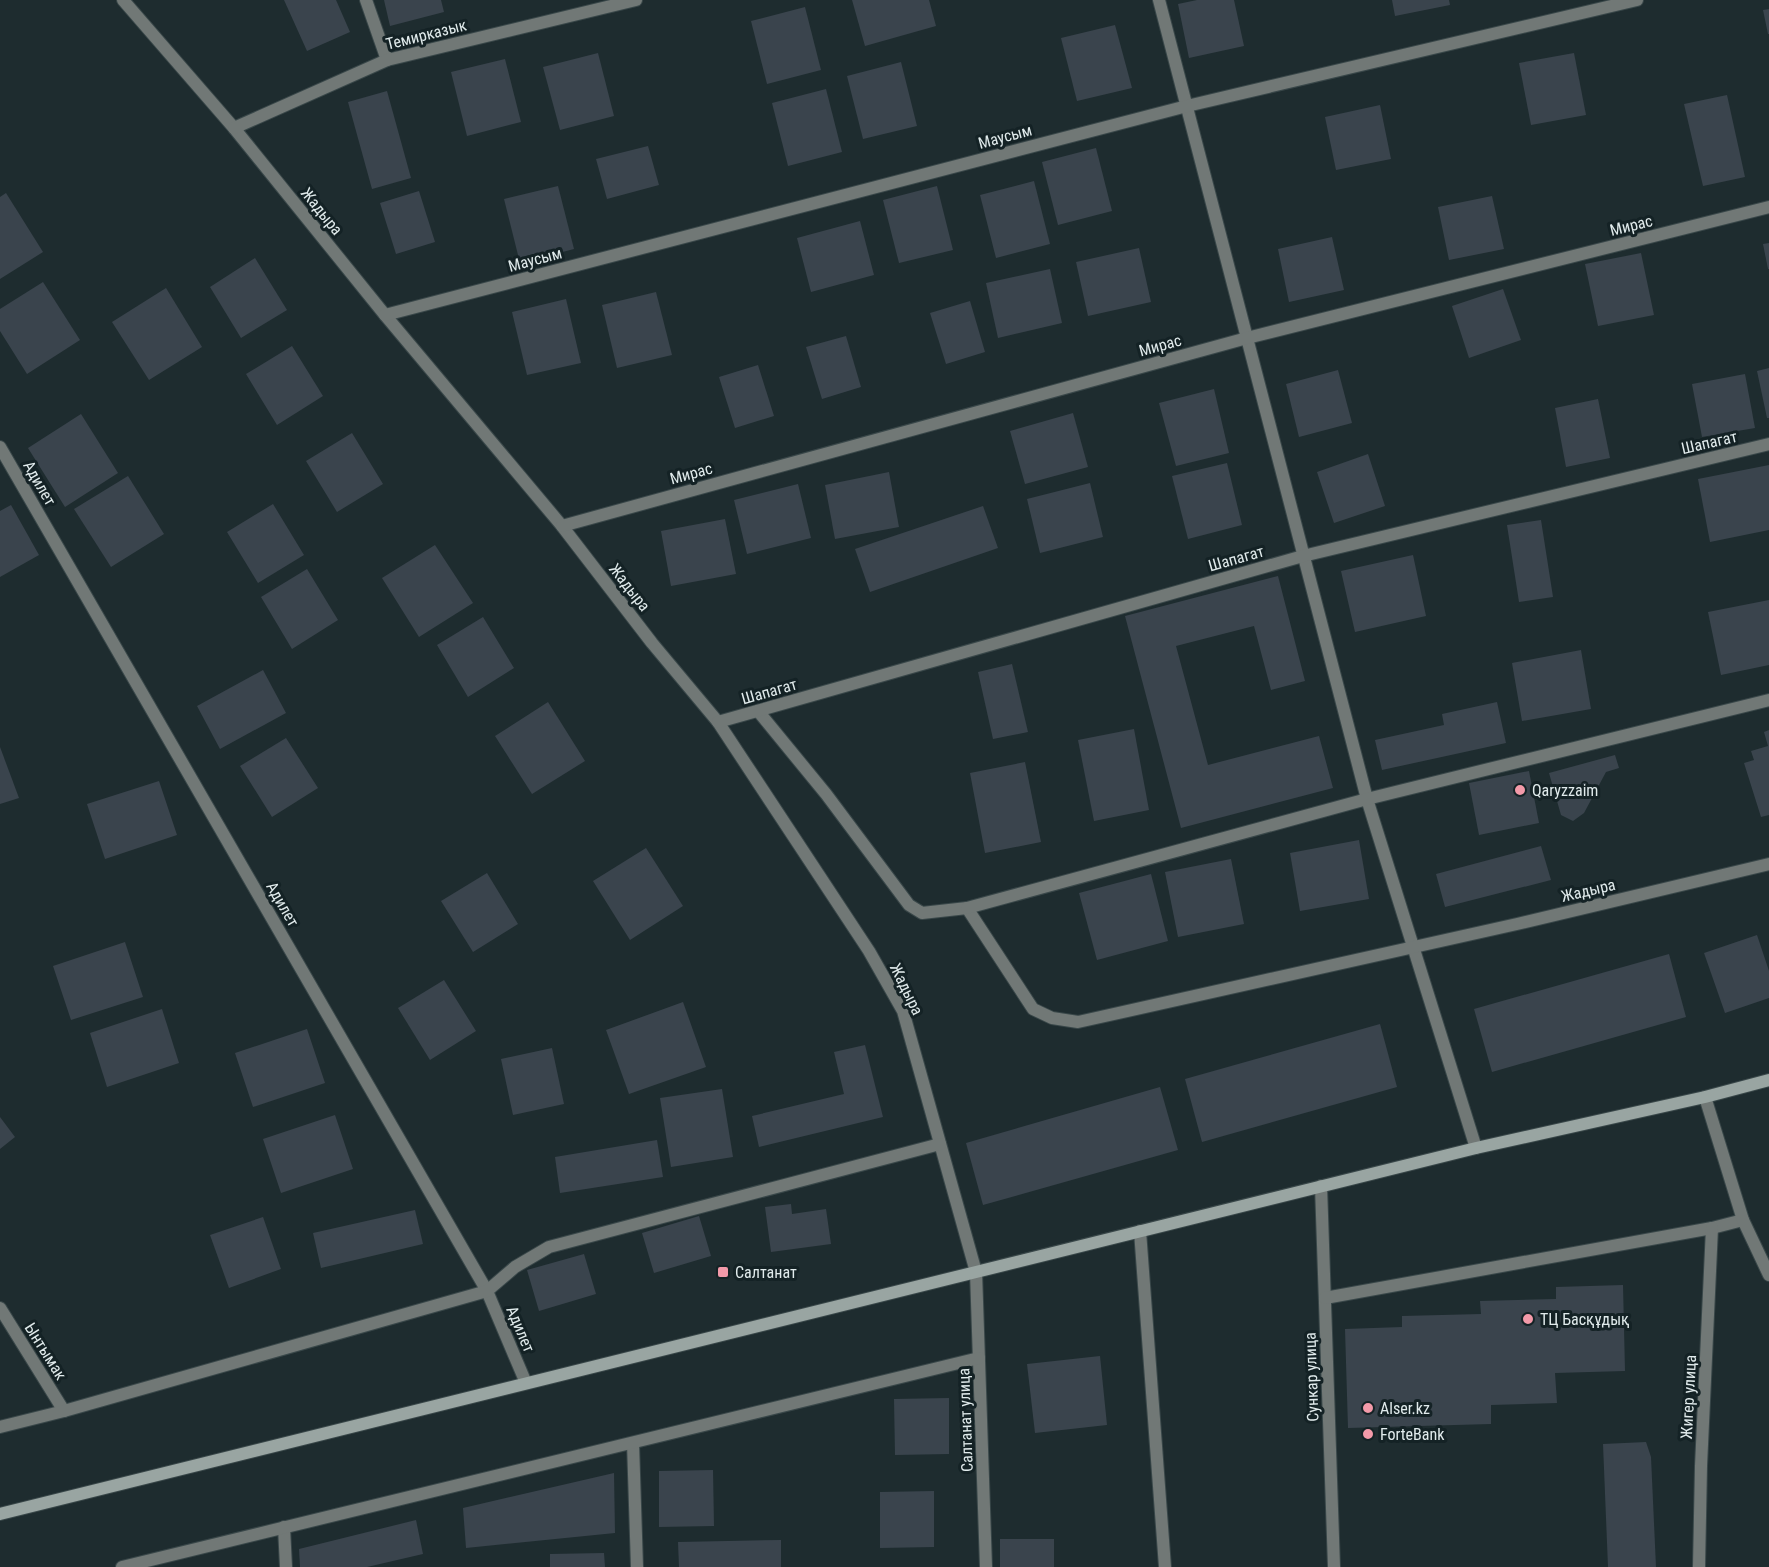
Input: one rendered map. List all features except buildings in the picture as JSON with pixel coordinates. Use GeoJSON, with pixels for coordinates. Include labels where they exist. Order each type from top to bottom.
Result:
{"type":"FeatureCollection","features":[{"type":"Feature","properties":{"kind":"main road"},"geometry":{"type":"LineString","coordinates":[[0,1514],[1321,1186],[1476,1148],[1705,1097],[1769,1080]]}},
{"type":"Feature","properties":{"kind":"street","name":"Жадыра"},"geometry":{"type":"LineString","coordinates":[[123,0],[234,129],[385,315],[562,526],[652,643],[718,722],[869,951],[903,1011],[976,1272]]}},
{"type":"Feature","properties":{"kind":"street"},"geometry":{"type":"LineString","coordinates":[[366,0],[387,60]]}},
{"type":"Feature","properties":{"kind":"street","name":"Темирказык"},"geometry":{"type":"LineString","coordinates":[[234,129],[387,60],[636,0]]}},
{"type":"Feature","properties":{"kind":"street"},"geometry":{"type":"LineString","coordinates":[[1159,0],[1367,799],[1476,1148]]}},
{"type":"Feature","properties":{"kind":"street","name":"Маусым"},"geometry":{"type":"LineString","coordinates":[[385,315],[1187,106],[1636,0]]}},
{"type":"Feature","properties":{"kind":"street","name":"Мирас"},"geometry":{"type":"LineString","coordinates":[[562,526],[1247,338],[1769,207]]}},
{"type":"Feature","properties":{"kind":"street","name":"Шапагат"},"geometry":{"type":"LineString","coordinates":[[718,722],[1304,556],[1769,444]]}},
{"type":"Feature","properties":{"kind":"street","name":"Адилет"},"geometry":{"type":"LineString","coordinates":[[0,447],[487,1290],[526,1383]]}},
{"type":"Feature","properties":{"kind":"street"},"geometry":{"type":"LineString","coordinates":[[758,711],[826,794],[909,905],[922,913],[967,908],[1367,799],[1769,700]]}},
{"type":"Feature","properties":{"kind":"street","name":"Жадыра"},"geometry":{"type":"LineString","coordinates":[[967,908],[1033,1009],[1052,1018],[1078,1022],[1769,864]]}},
{"type":"Feature","properties":{"kind":"street"},"geometry":{"type":"LineString","coordinates":[[1705,1097],[1743,1220],[1769,1275]]}},
{"type":"Feature","properties":{"kind":"street"},"geometry":{"type":"LineString","coordinates":[[0,1427],[64,1411],[487,1290],[515,1267],[549,1247],[940,1144]]}},
{"type":"Feature","properties":{"kind":"street","name":"Сункар улица"},"geometry":{"type":"LineString","coordinates":[[1321,1186],[1334,1567]]}},
{"type":"Feature","properties":{"kind":"street"},"geometry":{"type":"LineString","coordinates":[[1325,1298],[1712,1228],[1743,1220]]}},
{"type":"Feature","properties":{"kind":"street","name":"Жигер улица"},"geometry":{"type":"LineString","coordinates":[[1699,1567],[1701,1466],[1712,1228]]}},
{"type":"Feature","properties":{"kind":"street"},"geometry":{"type":"LineString","coordinates":[[1140,1231],[1165,1567]]}},
{"type":"Feature","properties":{"kind":"street","name":"Салтанат улица"},"geometry":{"type":"LineString","coordinates":[[976,1272],[986,1567]]}},
{"type":"Feature","properties":{"kind":"street","name":"Ынтымак"},"geometry":{"type":"LineString","coordinates":[[0,1308],[64,1411]]}},
{"type":"Feature","properties":{"kind":"street"},"geometry":{"type":"LineString","coordinates":[[122,1567],[979,1358]]}},
{"type":"Feature","properties":{"kind":"street"},"geometry":{"type":"LineString","coordinates":[[633,1443],[637,1567]]}},
{"type":"Feature","properties":{"kind":"street"},"geometry":{"type":"LineString","coordinates":[[284,1527],[286,1567]]}},
{"type":"Feature","properties":{"kind":"place","name":"Qaryzzaim"},"geometry":{"type":"Point","coordinates":[1520,790]}},
{"type":"Feature","properties":{"kind":"place","name":"Салтанат"},"geometry":{"type":"Point","coordinates":[723,1272]}},
{"type":"Feature","properties":{"kind":"place","name":"ТЦ Басқұдық"},"geometry":{"type":"Point","coordinates":[1528,1319]}},
{"type":"Feature","properties":{"kind":"place","name":"Alser.kz"},"geometry":{"type":"Point","coordinates":[1368,1408]}},
{"type":"Feature","properties":{"kind":"place","name":"ForteBank"},"geometry":{"type":"Point","coordinates":[1368,1434]}}]}
